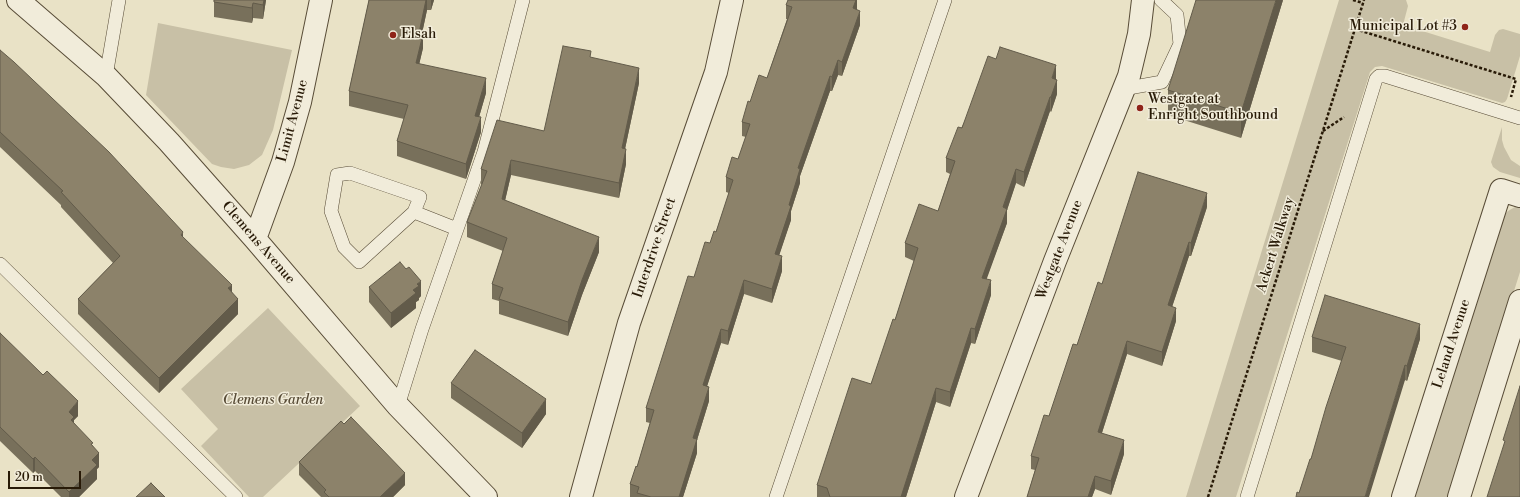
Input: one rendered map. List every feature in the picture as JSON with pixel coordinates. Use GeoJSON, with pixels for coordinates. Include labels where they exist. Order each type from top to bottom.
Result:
{"type":"FeatureCollection","features":[{"type":"Feature","properties":{"kind":"street","name":"Clemens Avenue"},"geometry":{"type":"LineString","coordinates":[[18,0],[106,76],[169,142],[255,239],[398,406],[486,497]]}},
{"type":"Feature","properties":{"kind":"street","name":"Limit Avenue"},"geometry":{"type":"LineString","coordinates":[[255,239],[283,162],[300,102],[322,0]]}},
{"type":"Feature","properties":{"kind":"street","name":"Interdrive Street"},"geometry":{"type":"LineString","coordinates":[[581,497],[629,324],[716,72],[732,0]]}},
{"type":"Feature","properties":{"kind":"street","name":"Westgate Avenue"},"geometry":{"type":"LineString","coordinates":[[966,497],[1056,261],[1129,76],[1139,34],[1142,0]]}},
{"type":"Feature","properties":{"kind":"street","name":"Leland Avenue"},"geometry":{"type":"LineString","coordinates":[[1403,497],[1510,193]]}},
{"type":"Feature","properties":{"kind":"street"},"geometry":{"type":"LineString","coordinates":[[1459,497],[1520,301]]}},
{"type":"Feature","properties":{"kind":"lane"},"geometry":{"type":"LineString","coordinates":[[106,76],[119,0]]}},
{"type":"Feature","properties":{"kind":"lane"},"geometry":{"type":"LineString","coordinates":[[398,406],[422,329],[484,152],[523,0]]}},
{"type":"Feature","properties":{"kind":"lane"},"geometry":{"type":"LineString","coordinates":[[776,497],[945,0]]}},
{"type":"Feature","properties":{"kind":"lane"},"geometry":{"type":"LineString","coordinates":[[1124,89],[1162,82],[1180,44],[1177,15],[1160,0]]}},
{"type":"Feature","properties":{"kind":"lane"},"geometry":{"type":"LineString","coordinates":[[1247,497],[1376,80],[1379,76],[1385,76],[1520,118]]}},
{"type":"Feature","properties":{"kind":"lane"},"geometry":{"type":"LineString","coordinates":[[350,173],[420,197],[414,212],[360,262],[344,247],[331,211],[337,175],[350,173]]}},
{"type":"Feature","properties":{"kind":"lane"},"geometry":{"type":"LineString","coordinates":[[414,212],[457,229]]}},
{"type":"Feature","properties":{"kind":"lane"},"geometry":{"type":"LineString","coordinates":[[0,264],[236,497]]}},
{"type":"Feature","properties":{"kind":"path"},"geometry":{"type":"LineString","coordinates":[[1353,0],[1363,2]]}},
{"type":"Feature","properties":{"kind":"path","name":"Ackert Walkway"},"geometry":{"type":"LineString","coordinates":[[1208,497],[1363,2]]}},
{"type":"Feature","properties":{"kind":"path"},"geometry":{"type":"LineString","coordinates":[[1355,29],[1516,79],[1509,103]]}},
{"type":"Feature","properties":{"kind":"green space"},"geometry":{"type":"Polygon","coordinates":[[[1339,0],[1406,0],[1408,6],[1403,25],[1490,52],[1495,35],[1499,30],[1503,29],[1520,34],[1520,56],[1507,99],[1502,103],[1382,66],[1375,67],[1370,72],[1236,497],[1186,497],[1339,0]]]}},
{"type":"Feature","properties":{"kind":"green space"},"geometry":{"type":"Polygon","coordinates":[[[158,23],[292,50],[273,130],[262,155],[249,165],[234,169],[212,164],[146,95],[158,23]]]}},
{"type":"Feature","properties":{"kind":"green space"},"geometry":{"type":"Polygon","coordinates":[[[1502,127],[1502,140],[1504,147],[1511,160],[1520,166],[1520,178],[1500,172],[1493,167],[1491,162],[1502,127]]]}},
{"type":"Feature","properties":{"kind":"green space"},"geometry":{"type":"Polygon","coordinates":[[[1515,207],[1520,208],[1520,272],[1449,497],[1410,497],[1498,221],[1508,211],[1515,207]]]}},
{"type":"Feature","properties":{"kind":"green space","name":"Clemens Garden"},"geometry":{"type":"Polygon","coordinates":[[[268,308],[360,406],[263,497],[249,497],[201,446],[218,429],[181,389],[268,308]]]}},
{"type":"Feature","properties":{"kind":"building"},"geometry":{"type":"Polygon","coordinates":[[[214,0],[264,0],[263,5],[253,3],[252,8],[214,2],[214,0]]]}},
{"type":"Feature","properties":{"kind":"building"},"geometry":{"type":"Polygon","coordinates":[[[369,0],[426,0],[419,33],[423,34],[416,63],[486,78],[475,116],[481,117],[466,164],[397,141],[408,105],[349,91],[369,0]]]}},
{"type":"Feature","properties":{"kind":"building"},"geometry":{"type":"Polygon","coordinates":[[[788,0],[856,0],[853,8],[860,11],[842,62],[838,60],[832,77],[830,76],[798,168],[800,169],[789,205],[791,206],[775,254],[782,256],[772,289],[744,280],[728,331],[721,329],[703,385],[709,387],[693,438],[697,439],[679,497],[651,497],[637,493],[639,487],[630,484],[636,466],[637,467],[654,410],[646,408],[688,276],[694,277],[705,242],[710,243],[714,231],[716,232],[733,180],[726,177],[732,157],[738,159],[750,124],[742,122],[748,101],[750,102],[759,75],[767,78],[792,7],[786,5],[788,0]]]}},
{"type":"Feature","properties":{"kind":"building"},"geometry":{"type":"Polygon","coordinates":[[[1196,0],[1276,0],[1241,113],[1168,90],[1196,0]]]}},
{"type":"Feature","properties":{"kind":"building"},"geometry":{"type":"Polygon","coordinates":[[[563,46],[591,51],[590,57],[639,68],[622,148],[626,149],[619,183],[511,160],[502,199],[599,237],[582,280],[568,322],[499,299],[503,288],[492,284],[507,238],[467,222],[487,171],[481,169],[497,120],[544,131],[563,46]]]}},
{"type":"Feature","properties":{"kind":"building"},"geometry":{"type":"Polygon","coordinates":[[[1000,47],[1056,65],[1052,78],[1057,80],[1024,172],[1016,169],[1003,207],[1007,209],[982,278],[991,280],[975,329],[971,328],[950,392],[936,388],[901,497],[830,497],[827,488],[817,485],[852,378],[871,384],[893,319],[895,320],[918,248],[905,243],[919,204],[938,211],[955,161],[946,158],[958,127],[962,128],[988,56],[996,59],[1000,47]]]}},
{"type":"Feature","properties":{"kind":"building"},"geometry":{"type":"Polygon","coordinates":[[[0,50],[109,152],[183,232],[181,235],[232,285],[228,288],[238,299],[159,378],[78,299],[120,256],[61,192],[63,191],[0,132],[0,50]]]}},
{"type":"Feature","properties":{"kind":"building"},"geometry":{"type":"Polygon","coordinates":[[[1138,172],[1207,193],[1191,243],[1189,242],[1168,305],[1176,308],[1162,352],[1127,341],[1098,432],[1124,440],[1111,481],[1095,476],[1088,497],[1027,497],[1039,458],[1031,456],[1044,415],[1049,416],[1073,344],[1077,345],[1098,282],[1102,284],[1138,172]]]}},
{"type":"Feature","properties":{"kind":"building"},"geometry":{"type":"Polygon","coordinates":[[[400,262],[406,269],[409,267],[421,281],[417,284],[419,286],[413,290],[416,293],[391,313],[369,287],[400,262]]]}},
{"type":"Feature","properties":{"kind":"building"},"geometry":{"type":"Polygon","coordinates":[[[1325,295],[1420,324],[1407,366],[1405,365],[1365,497],[1296,497],[1297,492],[1299,493],[1311,459],[1346,347],[1312,337],[1325,295]]]}},
{"type":"Feature","properties":{"kind":"building"},"geometry":{"type":"Polygon","coordinates":[[[0,333],[43,375],[47,371],[78,401],[69,412],[74,417],[71,420],[93,443],[91,444],[99,453],[92,460],[97,465],[69,492],[35,457],[33,459],[0,427],[0,333]]]}},
{"type":"Feature","properties":{"kind":"building"},"geometry":{"type":"Polygon","coordinates":[[[475,350],[546,399],[522,433],[451,383],[475,350]]]}},
{"type":"Feature","properties":{"kind":"building"},"geometry":{"type":"Polygon","coordinates":[[[1520,386],[1520,497],[1487,497],[1505,441],[1503,440],[1520,386]]]}},
{"type":"Feature","properties":{"kind":"building"},"geometry":{"type":"Polygon","coordinates":[[[351,417],[405,473],[380,497],[329,497],[324,492],[326,490],[299,462],[341,421],[344,424],[351,417]]]}},
{"type":"Feature","properties":{"kind":"building"},"geometry":{"type":"Polygon","coordinates":[[[151,483],[165,497],[136,497],[151,483]]]}},
{"type":"Feature","properties":{"kind":"place","name":"Municipal Lot #3"},"geometry":{"type":"Point","coordinates":[1465,27]}},
{"type":"Feature","properties":{"kind":"place","name":"Elsah"},"geometry":{"type":"Point","coordinates":[393,35]}},
{"type":"Feature","properties":{"kind":"place","name":"Westgate at Enright Southbound"},"geometry":{"type":"Point","coordinates":[1140,108]}}]}
